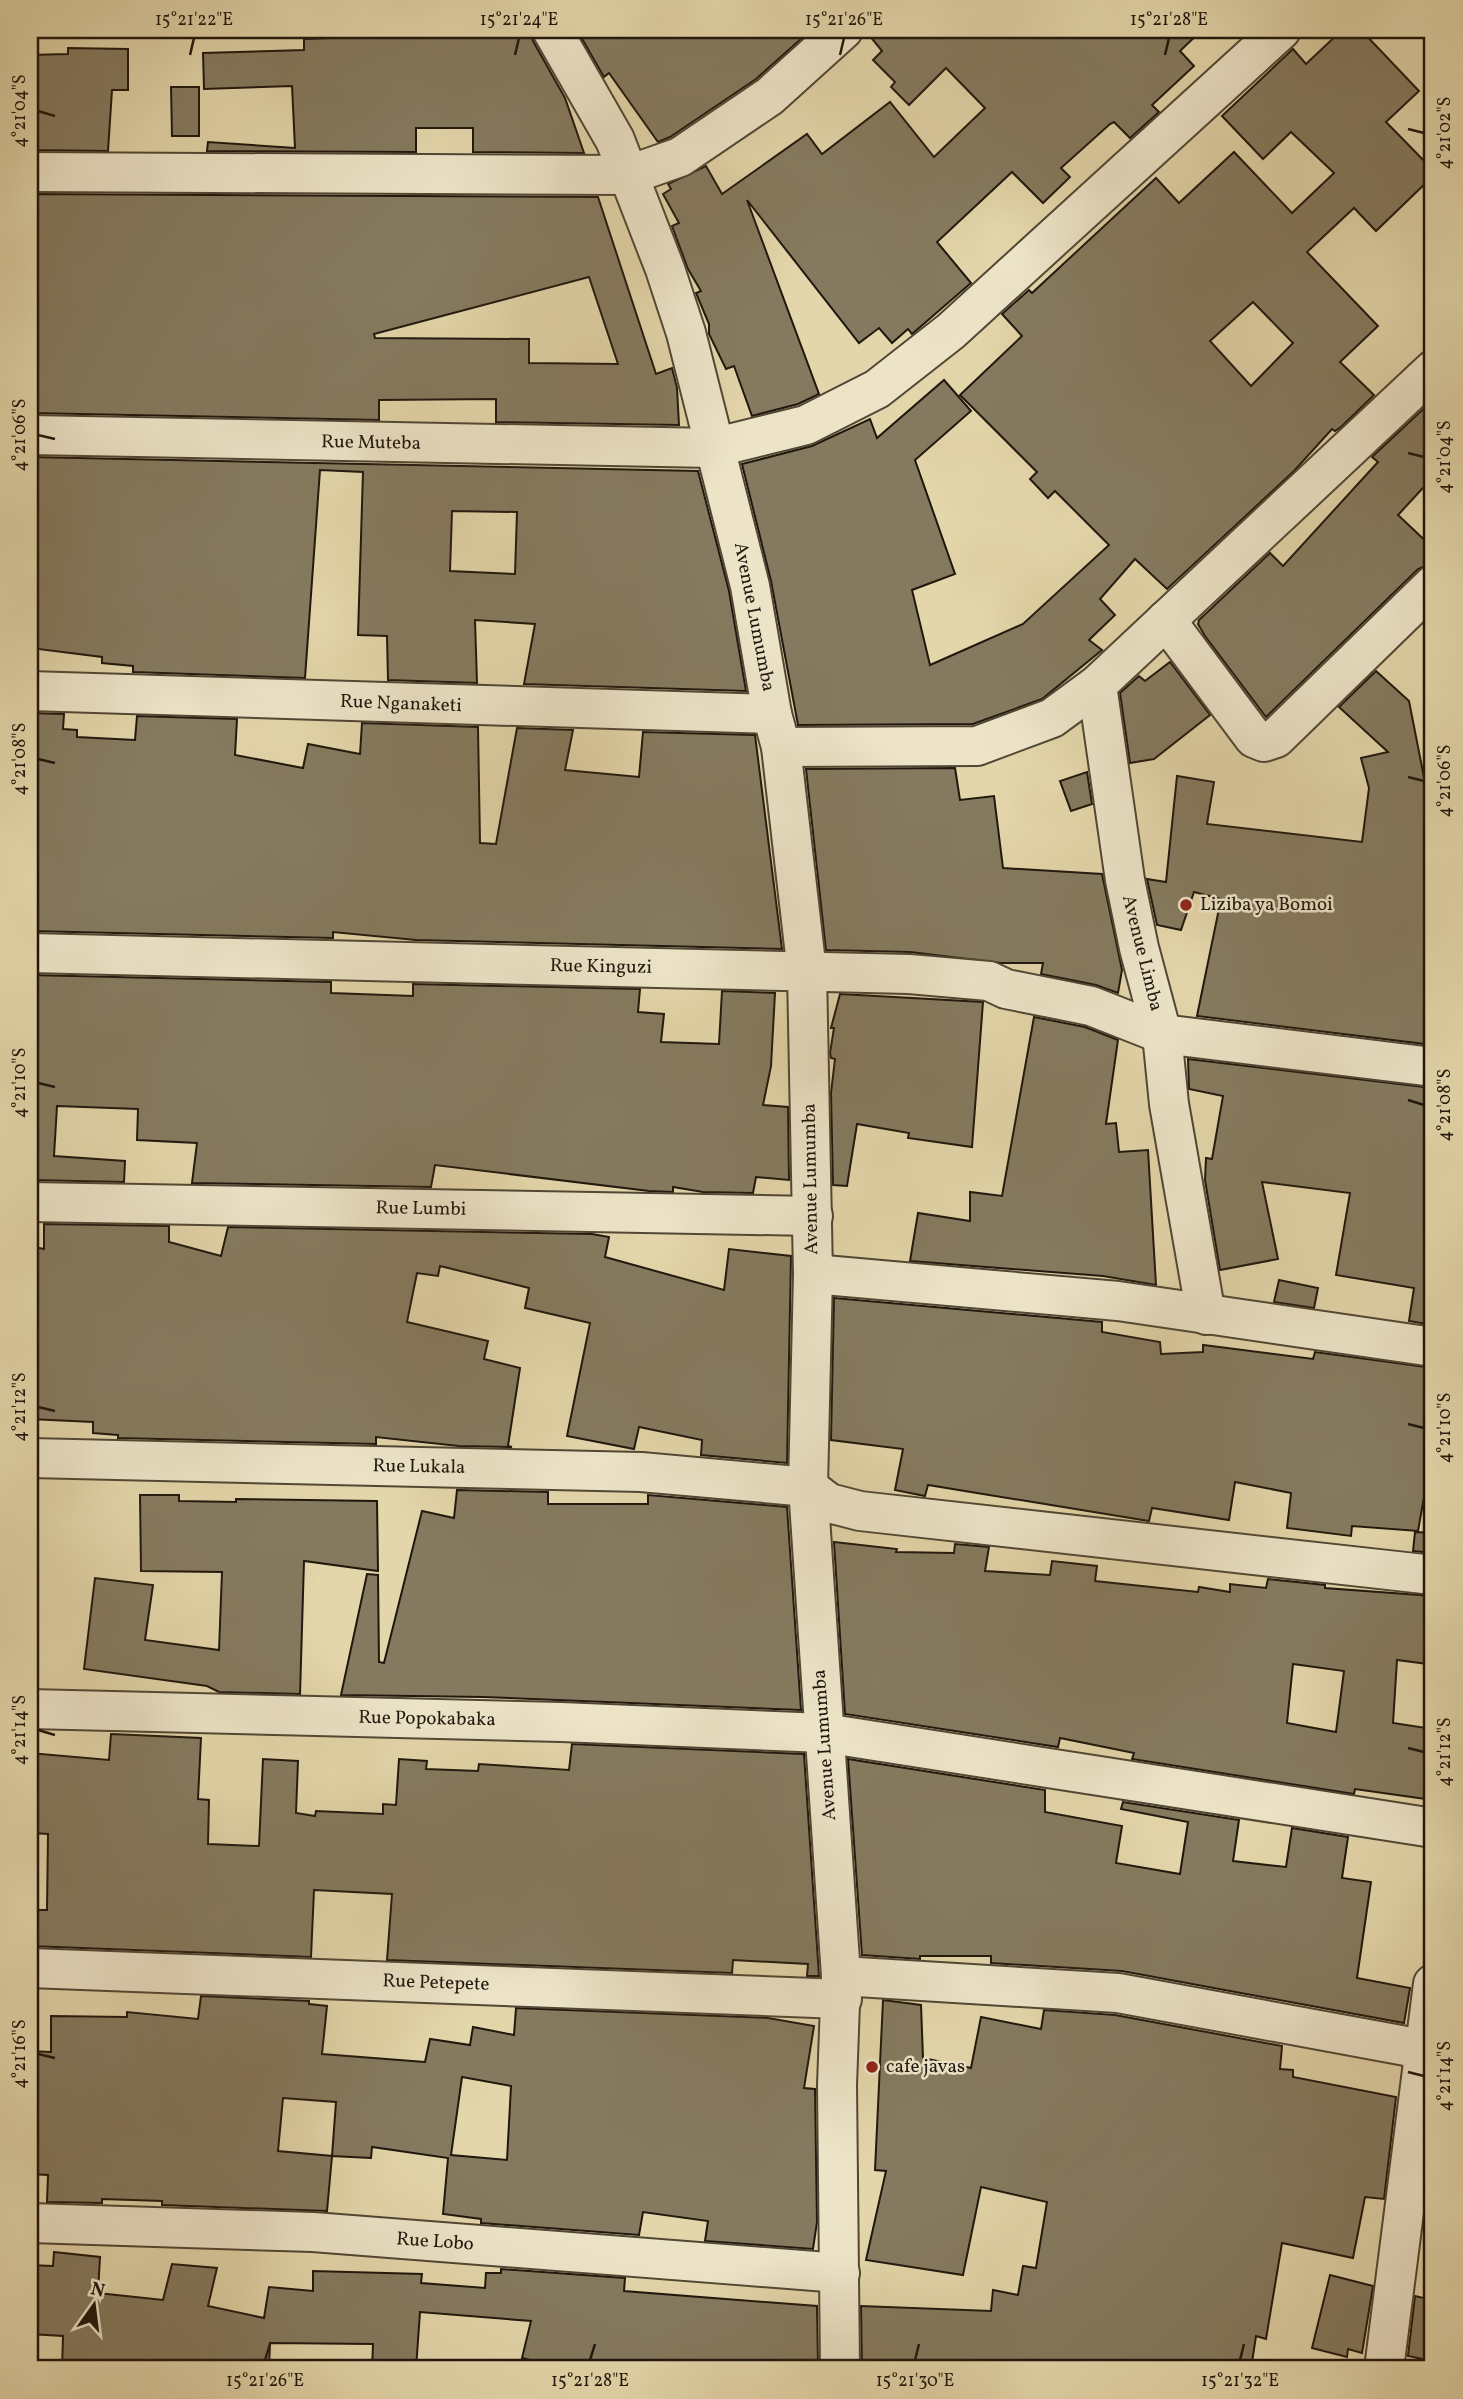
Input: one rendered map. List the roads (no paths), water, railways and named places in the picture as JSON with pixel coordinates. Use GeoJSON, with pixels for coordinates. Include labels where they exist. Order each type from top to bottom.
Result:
{"type":"FeatureCollection","features":[{"type":"Feature","properties":{"kind":"street","name":"Avenue Lumumba"},"geometry":{"type":"LineString","coordinates":[[552,30],[601,112],[629,175],[686,333],[750,586],[776,731],[807,972],[813,1216],[808,1487],[842,1988],[838,2085],[840,2369]]}},
{"type":"Feature","properties":{"kind":"street"},"geometry":{"type":"LineString","coordinates":[[30,172],[629,175],[680,157],[770,96],[843,30]]}},
{"type":"Feature","properties":{"kind":"street","name":"Rue Muteba"},"geometry":{"type":"LineString","coordinates":[[30,435],[713,448],[806,425],[877,389],[951,331],[1281,30]]}},
{"type":"Feature","properties":{"kind":"street"},"geometry":{"type":"LineString","coordinates":[[776,731],[977,746],[1052,718],[1097,685],[1433,370]]}},
{"type":"Feature","properties":{"kind":"street"},"geometry":{"type":"LineString","coordinates":[[1166,620],[1254,738],[1264,742],[1276,738],[1433,585]]}},
{"type":"Feature","properties":{"kind":"street","name":"Avenue Limba"},"geometry":{"type":"LineString","coordinates":[[1097,685],[1125,880],[1162,1034],[1433,1067]]}},
{"type":"Feature","properties":{"kind":"street","name":"Rue Nganaketi"},"geometry":{"type":"LineString","coordinates":[[30,691],[776,731]]}},
{"type":"Feature","properties":{"kind":"street","name":"Rue Kinguzi"},"geometry":{"type":"LineString","coordinates":[[30,953],[909,974],[989,981],[1006,989],[1091,1006],[1162,1034]]}},
{"type":"Feature","properties":{"kind":"street"},"geometry":{"type":"LineString","coordinates":[[1162,1034],[1169,1104],[1206,1315]]}},
{"type":"Feature","properties":{"kind":"street","name":"Rue Lumbi"},"geometry":{"type":"LineString","coordinates":[[30,1202],[813,1216]]}},
{"type":"Feature","properties":{"kind":"street"},"geometry":{"type":"LineString","coordinates":[[813,1274],[1118,1301],[1433,1347]]}},
{"type":"Feature","properties":{"kind":"street","name":"Rue Lukala"},"geometry":{"type":"LineString","coordinates":[[30,1458],[640,1472],[808,1487]]}},
{"type":"Feature","properties":{"kind":"street"},"geometry":{"type":"LineString","coordinates":[[808,1487],[830,1503],[860,1511],[1433,1575]]}},
{"type":"Feature","properties":{"kind":"street","name":"Rue Popokabaka"},"geometry":{"type":"LineString","coordinates":[[30,1709],[561,1722],[824,1733],[1433,1828]]}},
{"type":"Feature","properties":{"kind":"street","name":"Rue Petepete"},"geometry":{"type":"LineString","coordinates":[[30,1968],[1118,1993],[1430,2050]]}},
{"type":"Feature","properties":{"kind":"street"},"geometry":{"type":"LineString","coordinates":[[1384,2369],[1430,2050],[1433,1984]]}},
{"type":"Feature","properties":{"kind":"street","name":"Rue Lobo"},"geometry":{"type":"LineString","coordinates":[[30,2223],[313,2232],[840,2273]]}},
{"type":"Feature","properties":{"kind":"place","name":"Liziba ya Bomoi"},"geometry":{"type":"Point","coordinates":[1186,905]}},
{"type":"Feature","properties":{"kind":"place","name":"cafe javas"},"geometry":{"type":"Point","coordinates":[872,2067]}}]}
